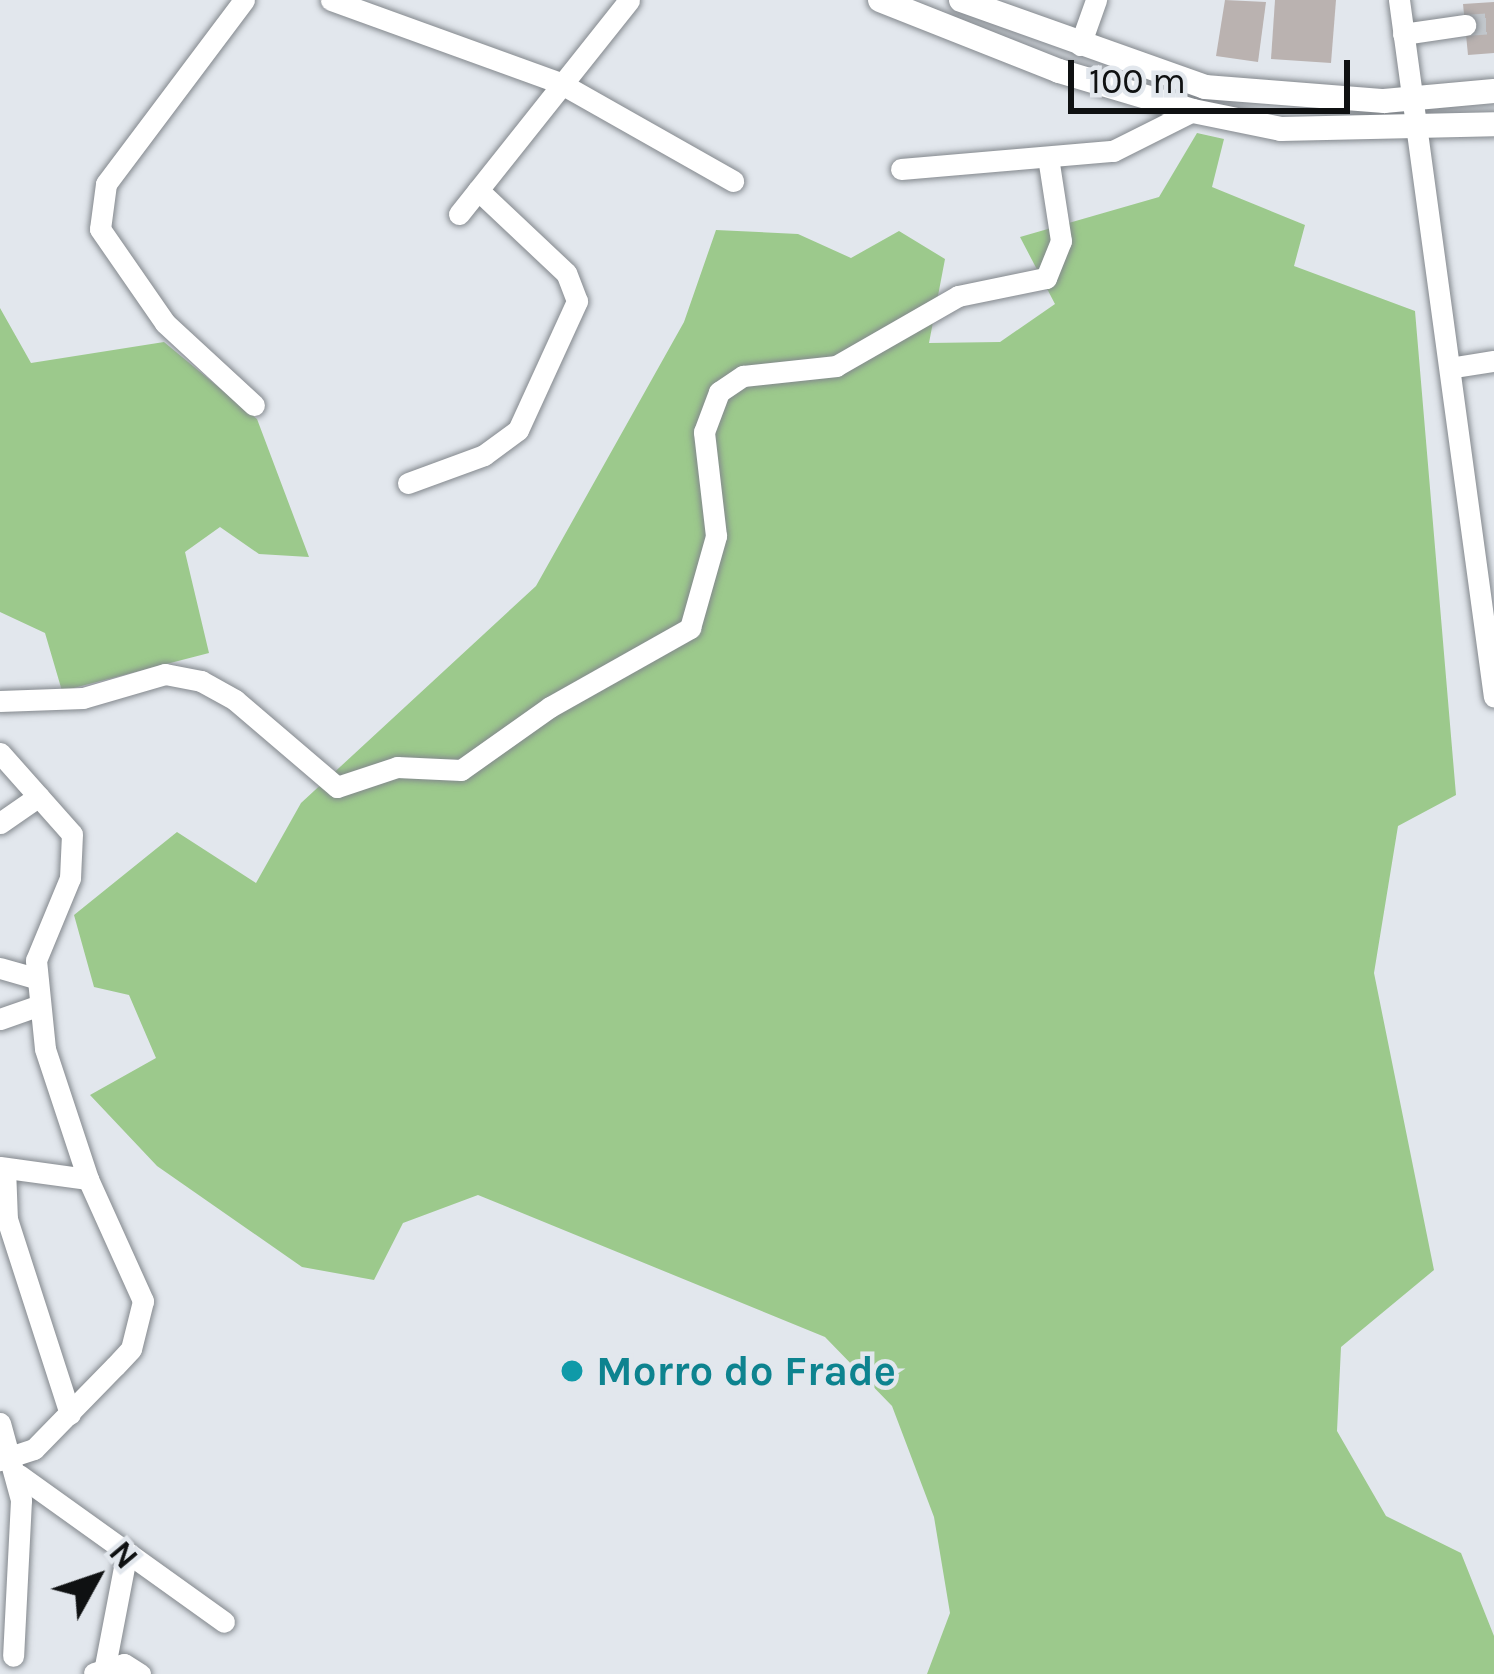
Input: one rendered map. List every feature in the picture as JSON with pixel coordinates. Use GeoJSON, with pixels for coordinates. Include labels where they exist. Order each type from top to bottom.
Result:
{"type":"FeatureCollection","features":[{"type":"Feature","properties":{"kind":"main road"},"geometry":{"type":"LineString","coordinates":[[880,0],[1059,71],[1193,111],[1281,128],[1494,124]]}},
{"type":"Feature","properties":{"kind":"main road"},"geometry":{"type":"LineString","coordinates":[[961,0],[1205,86],[1304,98],[1412,98],[1494,91]]}},
{"type":"Feature","properties":{"kind":"street"},"geometry":{"type":"LineString","coordinates":[[244,0],[106,184],[100,229],[165,323],[254,405]]}},
{"type":"Feature","properties":{"kind":"street"},"geometry":{"type":"LineString","coordinates":[[331,0],[560,83],[734,182]]}},
{"type":"Feature","properties":{"kind":"street"},"geometry":{"type":"LineString","coordinates":[[459,214],[629,0]]}},
{"type":"Feature","properties":{"kind":"street"},"geometry":{"type":"LineString","coordinates":[[1080,45],[1096,0]]}},
{"type":"Feature","properties":{"kind":"street"},"geometry":{"type":"LineString","coordinates":[[1399,0],[1489,602],[1494,697]]}},
{"type":"Feature","properties":{"kind":"street"},"geometry":{"type":"LineString","coordinates":[[1403,34],[1465,25]]}},
{"type":"Feature","properties":{"kind":"street"},"geometry":{"type":"LineString","coordinates":[[901,169],[1136,145],[1193,111]]}},
{"type":"Feature","properties":{"kind":"street"},"geometry":{"type":"LineString","coordinates":[[0,700],[83,698],[165,674],[220,691],[337,788],[397,767],[460,770],[550,707],[690,628],[716,536],[704,432],[719,392],[743,376],[836,366],[958,296],[1046,278],[1060,241],[1048,157]]}},
{"type":"Feature","properties":{"kind":"street"},"geometry":{"type":"LineString","coordinates":[[408,483],[484,455],[518,430],[577,301],[566,273],[478,190]]}},
{"type":"Feature","properties":{"kind":"street"},"geometry":{"type":"LineString","coordinates":[[1454,367],[1494,361]]}},
{"type":"Feature","properties":{"kind":"street"},"geometry":{"type":"LineString","coordinates":[[0,753],[62,817],[74,854],[36,978],[41,1015],[88,1179],[143,1300],[130,1349],[34,1449],[10,1464]]}},
{"type":"Feature","properties":{"kind":"street"},"geometry":{"type":"LineString","coordinates":[[0,823],[39,796]]}},
{"type":"Feature","properties":{"kind":"street"},"geometry":{"type":"LineString","coordinates":[[0,968],[36,978]]}},
{"type":"Feature","properties":{"kind":"street"},"geometry":{"type":"LineString","coordinates":[[0,1019],[41,1015]]}},
{"type":"Feature","properties":{"kind":"street"},"geometry":{"type":"LineString","coordinates":[[70,1414],[8,1219],[3,1168],[88,1179]]}},
{"type":"Feature","properties":{"kind":"street"},"geometry":{"type":"LineString","coordinates":[[0,1423],[10,1464],[13,1656]]}},
{"type":"Feature","properties":{"kind":"street"},"geometry":{"type":"LineString","coordinates":[[10,1464],[224,1622]]}},
{"type":"Feature","properties":{"kind":"street"},"geometry":{"type":"LineString","coordinates":[[127,1552],[99,1670],[140,1674]]}},
{"type":"Feature","properties":{"kind":"green space"},"geometry":{"type":"Polygon","coordinates":[[[1197,133],[1224,139],[1212,187],[1305,225],[1294,266],[1415,311],[1456,795],[1398,826],[1374,973],[1434,1270],[1341,1347],[1337,1431],[1386,1516],[1461,1553],[1494,1636],[1494,1674],[927,1674],[950,1613],[934,1517],[892,1406],[825,1337],[478,1195],[403,1223],[374,1280],[302,1267],[157,1166],[90,1095],[156,1058],[129,995],[94,987],[74,915],[177,832],[256,883],[301,803],[536,586],[684,322],[716,230],[798,234],[851,258],[899,231],[945,259],[929,343],[1000,342],[1055,304],[1020,237],[1159,197],[1197,133]]]}},
{"type":"Feature","properties":{"kind":"green space"},"geometry":{"type":"Polygon","coordinates":[[[0,308],[31,363],[164,342],[257,419],[309,557],[259,554],[220,527],[185,552],[209,653],[62,691],[45,633],[0,612],[0,308]]]}},
{"type":"Feature","properties":{"kind":"building"},"geometry":{"type":"Polygon","coordinates":[[[1225,0],[1266,2],[1258,62],[1216,56],[1225,0]]]}},
{"type":"Feature","properties":{"kind":"building"},"geometry":{"type":"Polygon","coordinates":[[[1275,0],[1336,0],[1331,63],[1271,59],[1275,0]]]}},
{"type":"Feature","properties":{"kind":"building"},"geometry":{"type":"Polygon","coordinates":[[[1494,2],[1494,53],[1468,55],[1463,4],[1494,2]]]}},
{"type":"Feature","properties":{"kind":"tunnel"},"geometry":{"type":"LineString","coordinates":[[1465,25],[1494,23]]}},
{"type":"Feature","properties":{"kind":"place","name":"Morro do Frade"},"geometry":{"type":"Point","coordinates":[572,1371]}}]}
